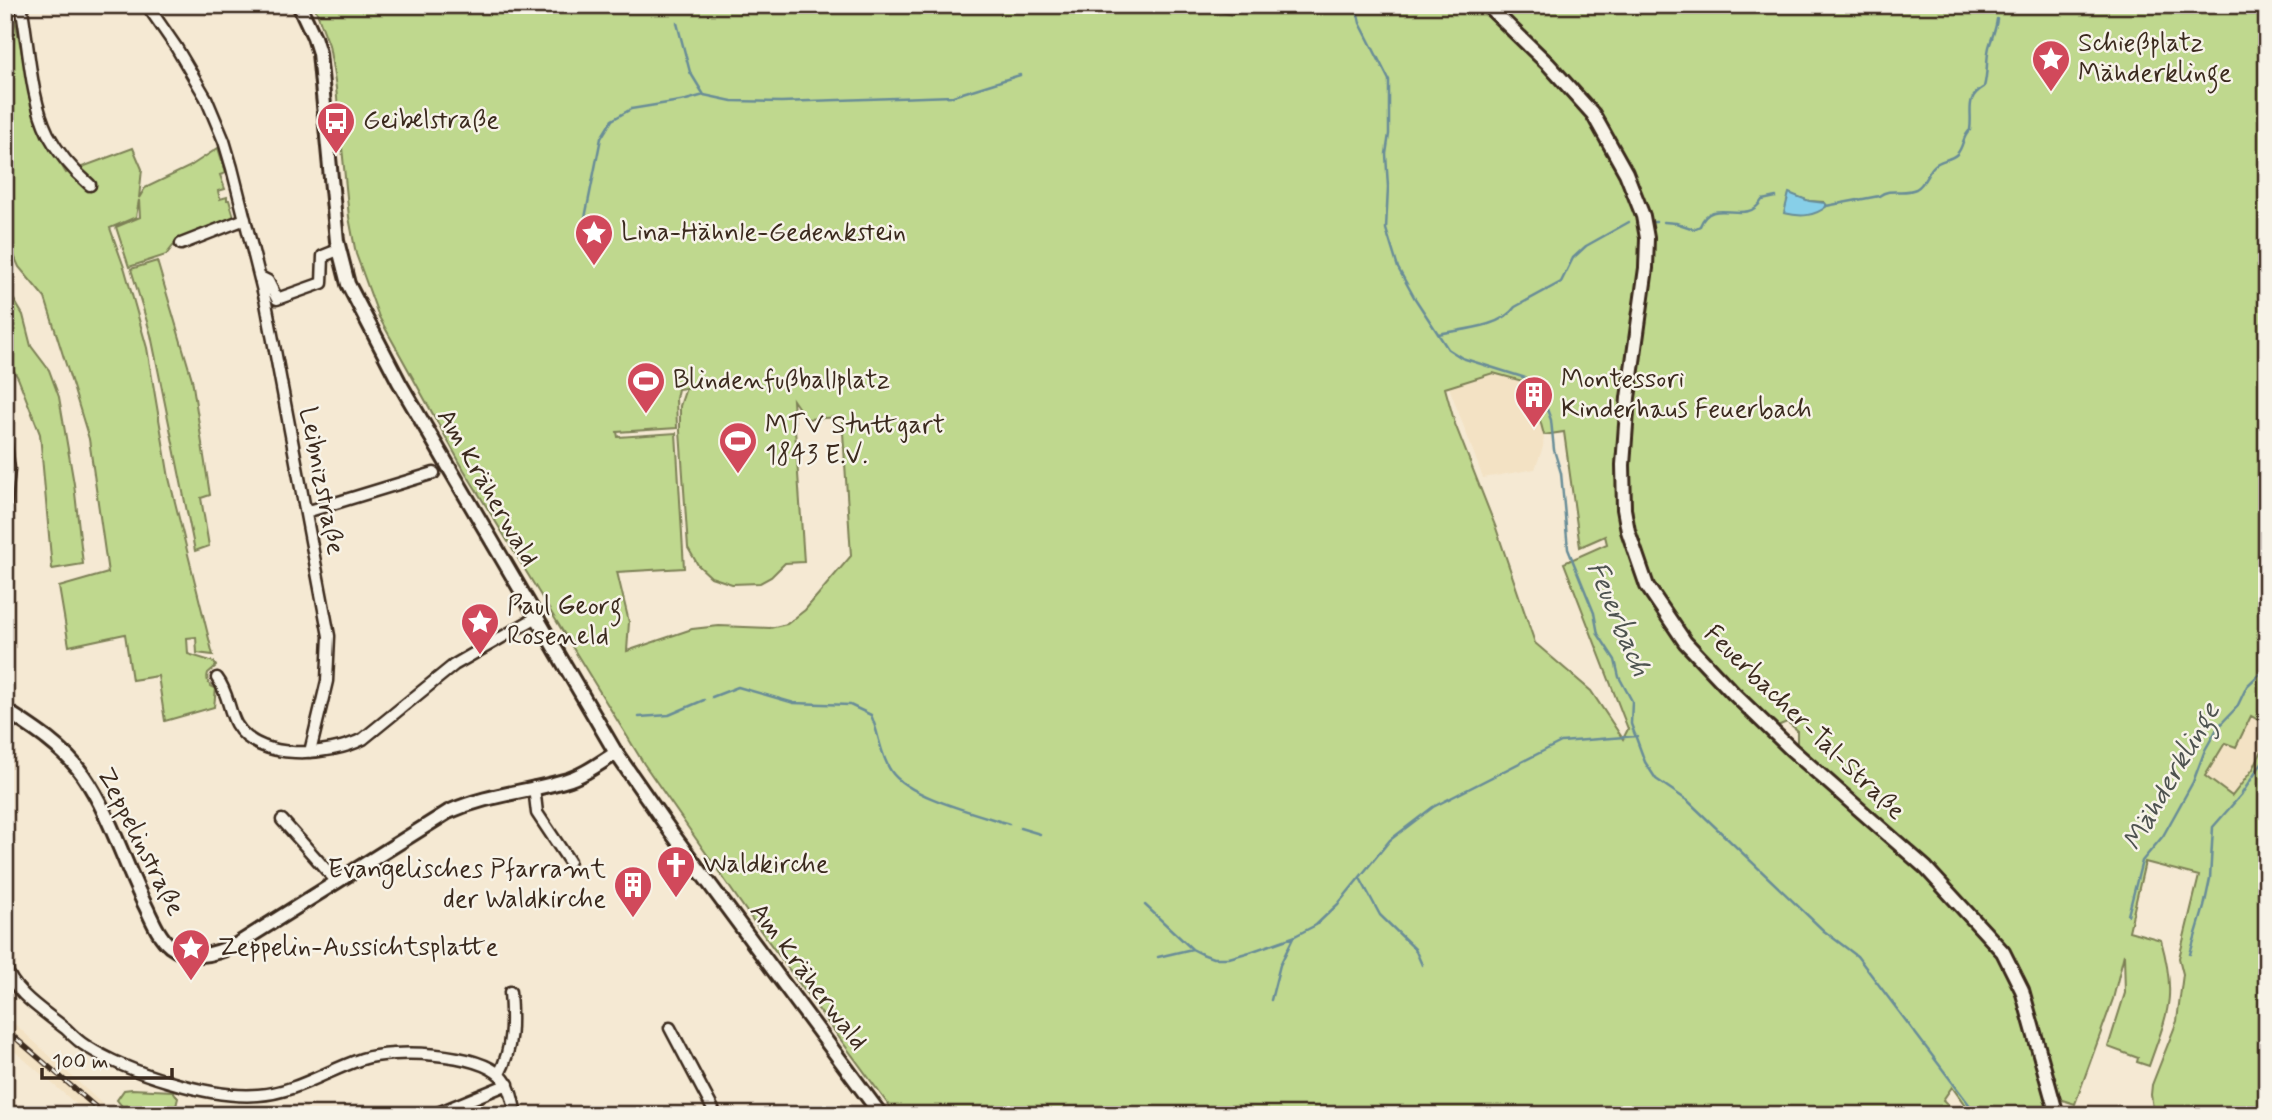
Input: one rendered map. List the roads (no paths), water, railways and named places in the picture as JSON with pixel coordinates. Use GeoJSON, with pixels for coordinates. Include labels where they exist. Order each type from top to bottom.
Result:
{"type":"FeatureCollection","features":[{"type":"Feature","properties":{"kind":"main road","name":"Am Kräherwald"},"geometry":{"type":"LineString","coordinates":[[299,5],[319,53],[329,180],[338,250],[348,284],[399,382],[616,753],[671,832],[881,1115]]}},
{"type":"Feature","properties":{"kind":"main road","name":"Feuerbacher-Tal-Straße"},"geometry":{"type":"LineString","coordinates":[[1487,5],[1511,26],[1593,114],[1626,173],[1643,216],[1647,238],[1646,268],[1628,398],[1623,465],[1624,509],[1628,531],[1647,586],[1685,642],[1733,693],[1792,750],[1926,868],[2003,952],[2022,990],[2057,1115]]}},
{"type":"Feature","properties":{"kind":"main road","name":"Zeppelinstraße"},"geometry":{"type":"LineString","coordinates":[[5,710],[45,737],[73,762],[95,794],[160,934],[179,951],[201,956],[236,944],[448,812],[473,802],[567,781],[616,753]]}},
{"type":"Feature","properties":{"kind":"street"},"geometry":{"type":"LineString","coordinates":[[21,5],[41,116],[48,134],[89,186]]}},
{"type":"Feature","properties":{"kind":"street","name":"Leibnizstraße"},"geometry":{"type":"LineString","coordinates":[[147,5],[176,47],[205,98],[224,141],[260,277],[329,636],[327,681],[310,752]]}},
{"type":"Feature","properties":{"kind":"street"},"geometry":{"type":"LineString","coordinates":[[181,244],[245,219]]}},
{"type":"Feature","properties":{"kind":"street"},"geometry":{"type":"LineString","coordinates":[[260,277],[268,281],[277,299],[322,283],[323,256],[338,250]]}},
{"type":"Feature","properties":{"kind":"street"},"geometry":{"type":"LineString","coordinates":[[5,438],[9,469],[5,513]]}},
{"type":"Feature","properties":{"kind":"street"},"geometry":{"type":"LineString","coordinates":[[306,512],[433,473]]}},
{"type":"Feature","properties":{"kind":"street"},"geometry":{"type":"LineString","coordinates":[[217,678],[224,687],[236,724],[258,744],[279,750],[310,752],[340,748],[363,739],[454,665],[537,617]]}},
{"type":"Feature","properties":{"kind":"street"},"geometry":{"type":"LineString","coordinates":[[534,787],[537,813],[569,861]]}},
{"type":"Feature","properties":{"kind":"street"},"geometry":{"type":"LineString","coordinates":[[282,820],[337,882]]}},
{"type":"Feature","properties":{"kind":"street"},"geometry":{"type":"LineString","coordinates":[[5,965],[13,984],[87,1047],[139,1070],[212,1092],[261,1095],[288,1089],[363,1059],[391,1053],[414,1053],[452,1058],[480,1065],[499,1074],[508,1084],[516,1115]]}},
{"type":"Feature","properties":{"kind":"street"},"geometry":{"type":"LineString","coordinates":[[499,1074],[506,1061],[512,1022],[510,992]]}},
{"type":"Feature","properties":{"kind":"street"},"geometry":{"type":"LineString","coordinates":[[670,1028],[716,1115]]}},
{"type":"Feature","properties":{"kind":"street"},"geometry":{"type":"LineString","coordinates":[[433,1115],[508,1084]]}},
{"type":"Feature","properties":{"kind":"water"},"geometry":{"type":"Polygon","coordinates":[[[1789,193],[1809,201],[1825,203],[1827,206],[1807,215],[1784,213],[1789,193]]]}},
{"type":"Feature","properties":{"kind":"waterway","name":"Feuerbach"},"geometry":{"type":"LineString","coordinates":[[1356,5],[1360,23],[1389,80],[1386,229],[1398,268],[1448,349],[1462,358],[1532,380],[1540,390],[1551,420],[1554,450],[1561,473],[1568,549],[1594,613],[1598,634],[1615,660],[1619,677],[1632,701],[1631,724],[1645,762],[1656,779],[1688,801],[1824,931],[1857,956],[1977,1115]]}},
{"type":"Feature","properties":{"kind":"waterway"},"geometry":{"type":"LineString","coordinates":[[1826,206],[1888,192],[1916,189],[1936,164],[1957,154],[1970,130],[1974,96],[1984,87],[1989,47],[1997,19]]}},
{"type":"Feature","properties":{"kind":"waterway"},"geometry":{"type":"LineString","coordinates":[[677,23],[690,72],[704,95]]}},
{"type":"Feature","properties":{"kind":"waterway"},"geometry":{"type":"LineString","coordinates":[[583,228],[601,138],[612,120],[631,109],[704,95],[732,101],[781,102],[953,96],[1020,75]]}},
{"type":"Feature","properties":{"kind":"waterway"},"geometry":{"type":"LineString","coordinates":[[1664,222],[1694,229],[1712,212],[1747,211],[1755,208],[1762,200],[1776,197]]}},
{"type":"Feature","properties":{"kind":"waterway"},"geometry":{"type":"LineString","coordinates":[[1438,334],[1480,326],[1500,319],[1515,307],[1561,282],[1573,258],[1586,246],[1629,222]]}},
{"type":"Feature","properties":{"kind":"waterway"},"geometry":{"type":"LineString","coordinates":[[1651,222],[1656,222]]}},
{"type":"Feature","properties":{"kind":"waterway","name":"Mähderklinge"},"geometry":{"type":"LineString","coordinates":[[2128,915],[2142,861],[2163,836],[2193,782],[2205,750],[2218,727],[2237,707],[2247,686],[2267,667]]}},
{"type":"Feature","properties":{"kind":"waterway"},"geometry":{"type":"LineString","coordinates":[[712,697],[738,687],[794,703],[850,705],[871,715],[884,758],[891,771],[912,789],[945,804],[1009,824]]}},
{"type":"Feature","properties":{"kind":"waterway"},"geometry":{"type":"LineString","coordinates":[[639,717],[669,715],[704,700]]}},
{"type":"Feature","properties":{"kind":"waterway"},"geometry":{"type":"LineString","coordinates":[[1145,905],[1192,949],[1202,954],[1213,958],[1229,958],[1250,952],[1293,937],[1316,925],[1338,904],[1390,840],[1433,807],[1561,742],[1637,736]]}},
{"type":"Feature","properties":{"kind":"waterway"},"geometry":{"type":"LineString","coordinates":[[2190,954],[2210,879],[2213,827],[2241,795],[2267,755]]}},
{"type":"Feature","properties":{"kind":"waterway"},"geometry":{"type":"LineString","coordinates":[[1020,828],[1040,834]]}},
{"type":"Feature","properties":{"kind":"waterway"},"geometry":{"type":"LineString","coordinates":[[1360,878],[1380,915],[1415,949],[1422,965]]}},
{"type":"Feature","properties":{"kind":"waterway"},"geometry":{"type":"LineString","coordinates":[[1271,1000],[1280,965],[1293,938]]}},
{"type":"Feature","properties":{"kind":"waterway"},"geometry":{"type":"LineString","coordinates":[[1158,957],[1192,949]]}},
{"type":"Feature","properties":{"kind":"waterway"},"geometry":{"type":"LineString","coordinates":[[1977,1114],[1997,1109]]}},
{"type":"Feature","properties":{"kind":"railway"},"geometry":{"type":"LineString","coordinates":[[5,1029],[105,1115]]}},
{"type":"Feature","properties":{"kind":"place","name":"Schießplatz Mähderklinge"},"geometry":{"type":"Point","coordinates":[2051,93]}},
{"type":"Feature","properties":{"kind":"place","name":"Geibelstraße"},"geometry":{"type":"Point","coordinates":[336,155]}},
{"type":"Feature","properties":{"kind":"place","name":"Lina-Hähnle-Gedenkstein"},"geometry":{"type":"Point","coordinates":[594,267]}},
{"type":"Feature","properties":{"kind":"place","name":"Blindenfußballplatz"},"geometry":{"type":"Point","coordinates":[646,415]}},
{"type":"Feature","properties":{"kind":"place","name":"Montessori Kinderhaus Feuerbach"},"geometry":{"type":"Point","coordinates":[1534,429]}},
{"type":"Feature","properties":{"kind":"place","name":"MTV Stuttgart 1843 E.V."},"geometry":{"type":"Point","coordinates":[738,475]}},
{"type":"Feature","properties":{"kind":"place","name":"Paul Georg Roseneld"},"geometry":{"type":"Point","coordinates":[480,656]}},
{"type":"Feature","properties":{"kind":"place","name":"Waldkirche"},"geometry":{"type":"Point","coordinates":[676,899]}},
{"type":"Feature","properties":{"kind":"place","name":"Evangelisches Pfarramt der Waldkirche"},"geometry":{"type":"Point","coordinates":[633,919]}},
{"type":"Feature","properties":{"kind":"place","name":"Zeppelin-Aussichtsplatte"},"geometry":{"type":"Point","coordinates":[191,982]}}]}
